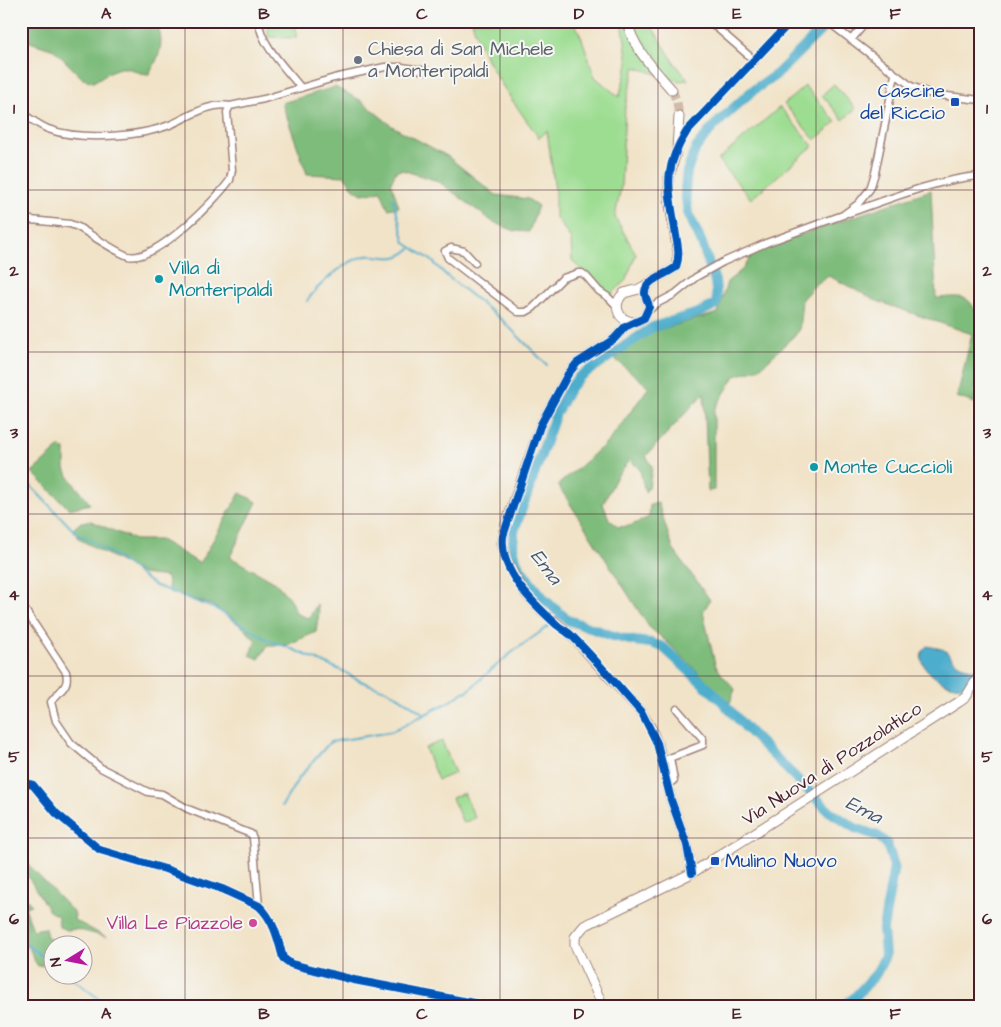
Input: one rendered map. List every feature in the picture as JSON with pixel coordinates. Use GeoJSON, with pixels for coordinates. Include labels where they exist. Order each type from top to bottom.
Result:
{"type":"FeatureCollection","features":[{"type":"Feature","properties":{"kind":"street"},"geometry":{"type":"LineString","coordinates":[[259,21],[259,27],[265,41],[301,88]]}},
{"type":"Feature","properties":{"kind":"street"},"geometry":{"type":"LineString","coordinates":[[627,21],[639,51],[672,90]]}},
{"type":"Feature","properties":{"kind":"street"},"geometry":{"type":"LineString","coordinates":[[709,21],[755,61]]}},
{"type":"Feature","properties":{"kind":"street"},"geometry":{"type":"LineString","coordinates":[[677,149],[688,131],[791,21]]}},
{"type":"Feature","properties":{"kind":"street"},"geometry":{"type":"LineString","coordinates":[[827,21],[910,86],[931,94],[980,100]]}},
{"type":"Feature","properties":{"kind":"street"},"geometry":{"type":"LineString","coordinates":[[851,40],[867,21]]}},
{"type":"Feature","properties":{"kind":"street"},"geometry":{"type":"LineString","coordinates":[[21,113],[47,129],[71,135],[99,136],[155,130],[173,124],[193,112],[223,104],[230,106],[385,66],[427,71]]}},
{"type":"Feature","properties":{"kind":"street"},"geometry":{"type":"LineString","coordinates":[[843,215],[858,204],[870,188],[875,173],[895,75]]}},
{"type":"Feature","properties":{"kind":"street"},"geometry":{"type":"LineString","coordinates":[[21,219],[70,224],[128,256],[141,256],[161,245],[186,227],[230,180],[232,170],[227,112],[230,106]]}},
{"type":"Feature","properties":{"kind":"street"},"geometry":{"type":"LineString","coordinates":[[633,322],[624,319],[619,314],[618,302],[626,291],[639,289],[672,270],[678,262],[669,199],[669,176],[677,149],[679,116]]}},
{"type":"Feature","properties":{"kind":"street"},"geometry":{"type":"LineString","coordinates":[[692,873],[686,845],[668,785],[666,759],[642,713],[571,635],[548,617],[525,593],[509,566],[502,543],[504,530],[540,426],[568,374],[577,363],[614,339],[633,322],[641,320],[648,311],[661,301],[675,294],[696,277],[723,262],[766,243],[904,193],[968,177],[980,176]]}},
{"type":"Feature","properties":{"kind":"street"},"geometry":{"type":"LineString","coordinates":[[475,263],[464,252],[451,248],[445,252],[448,258],[518,312],[526,312],[533,308],[563,278],[578,273],[582,273],[599,290],[618,302]]}},
{"type":"Feature","properties":{"kind":"street"},"geometry":{"type":"LineString","coordinates":[[648,311],[649,303],[644,293],[646,287],[653,281]]}},
{"type":"Feature","properties":{"kind":"street"},"geometry":{"type":"LineString","coordinates":[[633,290],[642,293],[651,300],[661,301]]}},
{"type":"Feature","properties":{"kind":"street"},"geometry":{"type":"LineString","coordinates":[[621,331],[624,319]]}},
{"type":"Feature","properties":{"kind":"street"},"geometry":{"type":"LineString","coordinates":[[21,604],[66,672],[68,680],[65,687],[51,702],[56,721],[71,743],[88,759],[116,777],[148,792],[162,794],[188,809],[250,834],[253,838],[259,906]]}},
{"type":"Feature","properties":{"kind":"street","name":"Via Nuova di Pozzolatico"},"geometry":{"type":"LineString","coordinates":[[603,1006],[575,944],[575,937],[584,926],[692,873],[959,702],[968,693],[980,674]]}},
{"type":"Feature","properties":{"kind":"street"},"geometry":{"type":"LineString","coordinates":[[666,759],[703,745],[703,739],[677,709]]}},
{"type":"Feature","properties":{"kind":"street"},"geometry":{"type":"LineString","coordinates":[[21,782],[33,785],[56,813],[100,850],[222,889],[259,906],[264,910],[278,935],[283,958],[291,964],[354,980],[489,1006]]}},
{"type":"Feature","properties":{"kind":"green space"},"geometry":{"type":"Polygon","coordinates":[[[21,21],[155,21],[161,42],[159,55],[149,74],[122,68],[113,70],[93,82],[83,79],[54,50],[21,39],[21,21]]]}},
{"type":"Feature","properties":{"kind":"green space"},"geometry":{"type":"Polygon","coordinates":[[[268,21],[296,21],[296,38],[268,37],[268,21]]]}},
{"type":"Feature","properties":{"kind":"green space"},"geometry":{"type":"Polygon","coordinates":[[[472,21],[574,21],[595,77],[619,97],[628,64],[622,21],[652,21],[652,27],[688,80],[678,81],[635,67],[625,107],[621,187],[615,217],[636,254],[626,280],[610,296],[603,294],[572,260],[571,239],[555,216],[555,190],[547,131],[539,138],[510,97],[483,52],[472,21]]]}},
{"type":"Feature","properties":{"kind":"green space"},"geometry":{"type":"Polygon","coordinates":[[[834,84],[856,109],[843,120],[822,95],[834,84]]]}},
{"type":"Feature","properties":{"kind":"green space"},"geometry":{"type":"Polygon","coordinates":[[[805,86],[836,122],[815,140],[784,104],[805,86]]]}},
{"type":"Feature","properties":{"kind":"green space"},"geometry":{"type":"Polygon","coordinates":[[[335,87],[360,100],[392,126],[447,156],[496,195],[528,199],[538,206],[529,232],[515,231],[493,222],[438,181],[402,170],[396,171],[391,182],[399,207],[388,209],[381,191],[362,194],[353,188],[345,176],[307,174],[282,103],[335,87]]]}},
{"type":"Feature","properties":{"kind":"green space"},"geometry":{"type":"Polygon","coordinates":[[[780,107],[813,146],[751,199],[718,160],[780,107]]]}},
{"type":"Feature","properties":{"kind":"green space"},"geometry":{"type":"Polygon","coordinates":[[[931,190],[936,298],[956,297],[966,299],[975,311],[978,320],[981,361],[974,403],[957,397],[972,334],[877,301],[829,276],[816,284],[802,299],[799,331],[760,368],[735,376],[714,410],[714,490],[708,491],[704,393],[646,456],[652,467],[649,487],[645,492],[640,470],[630,460],[617,476],[603,504],[609,519],[618,527],[630,526],[649,517],[650,505],[658,503],[673,549],[710,600],[703,612],[715,664],[735,689],[730,703],[649,627],[558,485],[608,442],[649,387],[615,359],[648,333],[718,313],[727,282],[743,269],[754,251],[931,190]]]}},
{"type":"Feature","properties":{"kind":"green space"},"geometry":{"type":"Polygon","coordinates":[[[60,447],[65,450],[65,468],[68,476],[90,504],[69,509],[32,472],[60,447]]]}},
{"type":"Feature","properties":{"kind":"green space"},"geometry":{"type":"Polygon","coordinates":[[[240,493],[257,502],[230,557],[276,583],[289,598],[297,614],[309,618],[317,604],[319,612],[316,632],[287,645],[268,645],[259,659],[250,655],[256,641],[244,628],[212,605],[169,592],[167,577],[143,574],[79,539],[73,529],[81,522],[91,521],[135,540],[160,540],[199,563],[240,493]]]}},
{"type":"Feature","properties":{"kind":"green space"},"geometry":{"type":"Polygon","coordinates":[[[442,741],[455,773],[438,780],[425,748],[442,741]]]}},
{"type":"Feature","properties":{"kind":"green space"},"geometry":{"type":"Polygon","coordinates":[[[464,793],[475,818],[463,823],[452,798],[464,793]]]}},
{"type":"Feature","properties":{"kind":"green space"},"geometry":{"type":"Polygon","coordinates":[[[21,857],[75,914],[74,920],[106,937],[76,929],[67,930],[59,927],[58,916],[49,911],[21,865],[21,857]]]}},
{"type":"Feature","properties":{"kind":"green space"},"geometry":{"type":"Polygon","coordinates":[[[21,890],[31,905],[25,907],[33,930],[45,928],[46,934],[42,934],[42,966],[38,966],[28,946],[21,949],[21,890]]]}},
{"type":"Feature","properties":{"kind":"water"},"geometry":{"type":"Polygon","coordinates":[[[927,646],[946,651],[957,663],[973,670],[971,681],[964,686],[954,686],[931,674],[924,665],[921,655],[927,646]]]}},
{"type":"Feature","properties":{"kind":"waterway"},"geometry":{"type":"LineString","coordinates":[[115,21],[132,21]]}},
{"type":"Feature","properties":{"kind":"waterway","name":"Ema"},"geometry":{"type":"LineString","coordinates":[[830,21],[777,74],[752,91],[713,127],[696,148],[687,171],[685,191],[688,213],[701,241],[715,281],[717,300],[715,305],[698,313],[653,327],[579,377],[569,389],[556,413],[514,531],[513,547],[517,563],[528,579],[546,601],[568,620],[613,636],[663,647],[719,698],[746,728],[829,811],[855,828],[878,836],[887,844],[894,866],[883,929],[885,956],[876,974],[844,1006]]}},
{"type":"Feature","properties":{"kind":"waterway"},"geometry":{"type":"LineString","coordinates":[[393,198],[405,243],[431,260],[447,276],[502,320],[547,365]]}},
{"type":"Feature","properties":{"kind":"waterway"},"geometry":{"type":"LineString","coordinates":[[307,301],[325,281],[350,262],[366,256],[399,256],[410,249]]}},
{"type":"Feature","properties":{"kind":"waterway","name":"Ema"},"geometry":{"type":"LineString","coordinates":[[567,383],[571,387]]}},
{"type":"Feature","properties":{"kind":"waterway"},"geometry":{"type":"LineString","coordinates":[[21,476],[79,536],[86,538],[115,556],[154,585],[216,609],[270,641],[345,672],[360,681],[388,691],[424,714]]}},
{"type":"Feature","properties":{"kind":"waterway","name":"Ema"},"geometry":{"type":"LineString","coordinates":[[557,618],[560,613]]}},
{"type":"Feature","properties":{"kind":"waterway"},"geometry":{"type":"LineString","coordinates":[[282,806],[298,779],[330,742],[391,732],[447,703],[468,691],[515,650],[549,626]]}},
{"type":"Feature","properties":{"kind":"waterway","name":"Ema"},"geometry":{"type":"LineString","coordinates":[[817,800],[821,797]]}},
{"type":"Feature","properties":{"kind":"waterway"},"geometry":{"type":"LineString","coordinates":[[21,940],[42,956]]}},
{"type":"Feature","properties":{"kind":"waterway"},"geometry":{"type":"LineString","coordinates":[[79,984],[106,1006]]}},
{"type":"Feature","properties":{"kind":"tunnel"},"geometry":{"type":"LineString","coordinates":[[672,90],[677,102],[679,116]]}},
{"type":"Feature","properties":{"kind":"cycle path"},"geometry":{"type":"LineString","coordinates":[[692,873],[687,845],[671,800],[657,743],[642,713],[581,645],[528,597],[506,562],[503,536],[540,426],[568,374],[577,363],[614,339],[625,327],[644,318],[649,307],[645,294],[646,287],[653,280],[676,267],[678,251],[669,182],[673,159],[687,131],[791,21]]}},
{"type":"Feature","properties":{"kind":"cycle path"},"geometry":{"type":"LineString","coordinates":[[21,782],[33,785],[56,813],[100,850],[165,869],[222,889],[259,906],[272,924],[283,958],[291,964],[354,980],[489,1006]]}},
{"type":"Feature","properties":{"kind":"place","name":"Chiesa di San Michele a Monteripaldi"},"geometry":{"type":"Point","coordinates":[358,60]}},
{"type":"Feature","properties":{"kind":"place","name":"Cascine del Riccio"},"geometry":{"type":"Point","coordinates":[955,102]}},
{"type":"Feature","properties":{"kind":"place","name":"Villa di Monteripaldi"},"geometry":{"type":"Point","coordinates":[159,279]}},
{"type":"Feature","properties":{"kind":"place","name":"Monte Cuccioli"},"geometry":{"type":"Point","coordinates":[814,467]}},
{"type":"Feature","properties":{"kind":"place","name":"Mulino Nuovo"},"geometry":{"type":"Point","coordinates":[715,861]}},
{"type":"Feature","properties":{"kind":"place","name":"Villa Le Piazzole"},"geometry":{"type":"Point","coordinates":[253,923]}}]}
